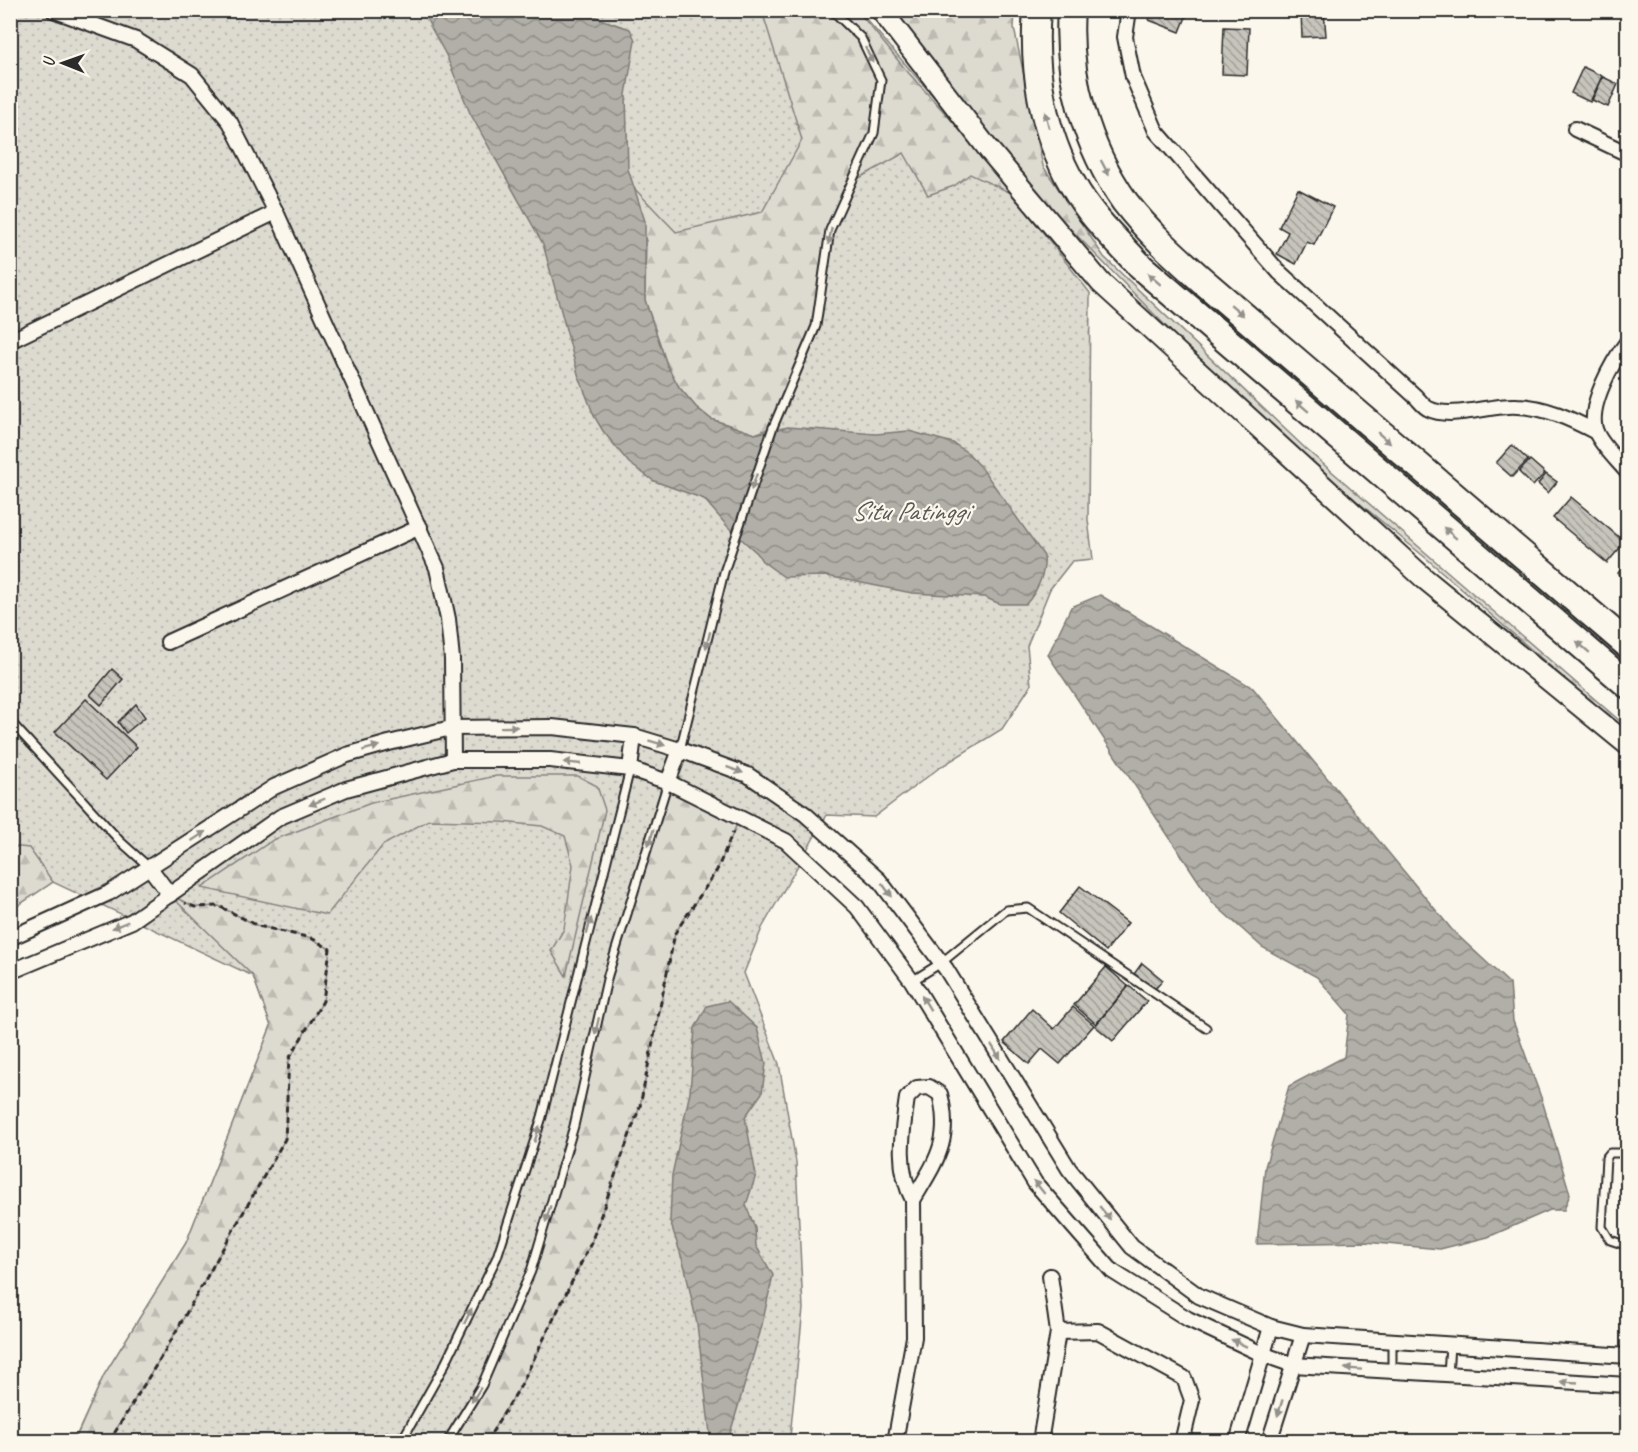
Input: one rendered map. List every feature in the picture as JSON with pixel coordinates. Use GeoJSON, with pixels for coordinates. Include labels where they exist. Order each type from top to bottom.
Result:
{"type":"FeatureCollection","features":[{"type":"Feature","properties":{"kind":"highway"},"geometry":{"type":"LineString","coordinates":[[1037,10],[1040,90],[1052,140],[1073,185],[1100,223],[1141,267],[1628,685]]}},
{"type":"Feature","properties":{"kind":"highway"},"geometry":{"type":"LineString","coordinates":[[1071,10],[1069,36],[1079,104],[1103,167],[1126,204],[1203,281],[1628,645]]}},
{"type":"Feature","properties":{"kind":"main road"},"geometry":{"type":"LineString","coordinates":[[881,10],[989,150],[1101,284],[1425,579],[1628,745]]}},
{"type":"Feature","properties":{"kind":"street"},"geometry":{"type":"LineString","coordinates":[[53,10],[136,40],[192,75],[230,122],[276,212],[437,568],[448,619],[452,659],[453,760]]}},
{"type":"Feature","properties":{"kind":"street"},"geometry":{"type":"LineString","coordinates":[[1130,10],[1125,37],[1133,77],[1156,131],[1279,272],[1430,410],[1448,413],[1516,405],[1567,416],[1596,432],[1628,473]]}},
{"type":"Feature","properties":{"kind":"street"},"geometry":{"type":"LineString","coordinates":[[1575,129],[1628,154]]}},
{"type":"Feature","properties":{"kind":"street"},"geometry":{"type":"LineString","coordinates":[[10,341],[276,212]]}},
{"type":"Feature","properties":{"kind":"street"},"geometry":{"type":"LineString","coordinates":[[1596,432],[1594,418],[1602,380],[1628,341]]}},
{"type":"Feature","properties":{"kind":"street"},"geometry":{"type":"LineString","coordinates":[[168,642],[420,527]]}},
{"type":"Feature","properties":{"kind":"street"},"geometry":{"type":"LineString","coordinates":[[10,938],[109,893],[274,788],[347,754],[451,728],[552,727],[634,736],[748,775],[805,814],[879,880],[941,963],[1069,1169],[1132,1247],[1199,1296],[1271,1327],[1303,1335],[1628,1356]]}},
{"type":"Feature","properties":{"kind":"street"},"geometry":{"type":"LineString","coordinates":[[630,769],[634,736]]}},
{"type":"Feature","properties":{"kind":"street"},"geometry":{"type":"LineString","coordinates":[[668,782],[680,750]]}},
{"type":"Feature","properties":{"kind":"street"},"geometry":{"type":"LineString","coordinates":[[10,972],[132,921],[280,817],[346,789],[453,760],[550,760],[630,769],[668,782],[786,841],[857,907],[912,981],[1035,1183],[1112,1271],[1188,1319],[1262,1354],[1293,1365],[1628,1385]]}},
{"type":"Feature","properties":{"kind":"street"},"geometry":{"type":"LineString","coordinates":[[150,868],[170,895]]}},
{"type":"Feature","properties":{"kind":"street"},"geometry":{"type":"LineString","coordinates":[[895,1442],[914,1337],[913,1200],[905,1185],[901,1145],[907,1098],[917,1088],[929,1088],[940,1094],[946,1131],[936,1162],[913,1200]]}},
{"type":"Feature","properties":{"kind":"street"},"geometry":{"type":"LineString","coordinates":[[1040,1442],[1058,1332],[1050,1276]]}},
{"type":"Feature","properties":{"kind":"street"},"geometry":{"type":"LineString","coordinates":[[1237,1442],[1271,1327]]}},
{"type":"Feature","properties":{"kind":"street"},"geometry":{"type":"LineString","coordinates":[[1058,1332],[1098,1330],[1184,1378],[1192,1400],[1182,1442]]}},
{"type":"Feature","properties":{"kind":"street"},"geometry":{"type":"LineString","coordinates":[[1269,1442],[1303,1335]]}},
{"type":"Feature","properties":{"kind":"lane"},"geometry":{"type":"LineString","coordinates":[[680,750],[724,572],[773,427],[816,326],[830,230],[874,133],[881,80],[861,38],[832,10]]}},
{"type":"Feature","properties":{"kind":"lane"},"geometry":{"type":"LineString","coordinates":[[10,721],[120,841],[150,868]]}},
{"type":"Feature","properties":{"kind":"lane"},"geometry":{"type":"LineString","coordinates":[[401,1442],[445,1364],[497,1257],[542,1117],[630,769]]}},
{"type":"Feature","properties":{"kind":"lane"},"geometry":{"type":"LineString","coordinates":[[447,1442],[482,1385],[531,1271],[574,1126],[608,975],[668,782]]}},
{"type":"Feature","properties":{"kind":"lane"},"geometry":{"type":"LineString","coordinates":[[912,981],[941,963],[1006,910],[1028,908],[1206,1028]]}},
{"type":"Feature","properties":{"kind":"lane"},"geometry":{"type":"LineString","coordinates":[[1628,1153],[1610,1153],[1606,1158],[1602,1227],[1610,1240],[1628,1246]]}},
{"type":"Feature","properties":{"kind":"lane"},"geometry":{"type":"LineString","coordinates":[[1392,1340],[1392,1371]]}},
{"type":"Feature","properties":{"kind":"lane"},"geometry":{"type":"LineString","coordinates":[[1448,1375],[1450,1344]]}},
{"type":"Feature","properties":{"kind":"path"},"geometry":{"type":"LineString","coordinates":[[486,1442],[520,1388],[591,1243],[640,1106],[675,933],[717,870],[740,817]]}},
{"type":"Feature","properties":{"kind":"path"},"geometry":{"type":"LineString","coordinates":[[110,1442],[190,1308],[285,1139],[289,1059],[323,1001],[330,949],[311,938],[258,926],[219,906],[195,907],[170,895]]}},
{"type":"Feature","properties":{"kind":"green space"},"geometry":{"type":"Polygon","coordinates":[[[857,10],[905,69],[1022,198],[970,174],[954,186],[928,195],[904,153],[852,182],[830,230],[816,326],[773,427],[755,434],[711,419],[696,407],[679,387],[667,365],[645,300],[646,241],[631,185],[676,232],[762,212],[802,140],[762,11],[857,10]]]}},
{"type":"Feature","properties":{"kind":"green space"},"geometry":{"type":"Polygon","coordinates":[[[11,11],[859,11],[1022,198],[1021,204],[1090,293],[1088,520],[1093,559],[1072,561],[1050,589],[1027,646],[1031,685],[1002,729],[939,768],[874,817],[827,815],[762,928],[744,973],[779,1064],[796,1162],[803,1309],[790,1437],[787,1441],[74,1441],[104,1375],[186,1243],[271,1026],[253,976],[53,882],[11,910],[11,11]]]}},
{"type":"Feature","properties":{"kind":"green space"},"geometry":{"type":"Polygon","coordinates":[[[894,11],[1015,11],[1014,28],[1043,166],[1104,257],[1307,450],[1627,727],[1627,733],[1427,559],[1300,454],[1206,367],[1040,198],[894,11]]]}},
{"type":"Feature","properties":{"kind":"green space"},"geometry":{"type":"Polygon","coordinates":[[[496,776],[578,776],[597,786],[605,810],[566,976],[551,951],[564,929],[573,865],[565,836],[542,826],[501,822],[429,820],[383,845],[327,915],[202,888],[273,840],[371,803],[496,776]]]}},
{"type":"Feature","properties":{"kind":"green space"},"geometry":{"type":"Polygon","coordinates":[[[668,782],[740,817],[717,870],[675,933],[640,1106],[591,1243],[520,1387],[486,1441],[447,1442],[482,1385],[531,1271],[574,1126],[608,975],[668,782]]]}},
{"type":"Feature","properties":{"kind":"green space"},"geometry":{"type":"Polygon","coordinates":[[[11,846],[29,848],[53,882],[11,910],[11,846]]]}},
{"type":"Feature","properties":{"kind":"green space"},"geometry":{"type":"Polygon","coordinates":[[[170,895],[195,907],[219,906],[258,926],[311,938],[330,949],[323,1001],[289,1060],[285,1139],[166,1349],[109,1441],[74,1442],[104,1375],[186,1243],[271,1026],[253,976],[170,895]]]}},
{"type":"Feature","properties":{"kind":"water","name":"Situ Patinggi"},"geometry":{"type":"Polygon","coordinates":[[[422,11],[587,11],[600,19],[630,29],[635,40],[626,95],[628,169],[645,221],[645,300],[667,365],[679,387],[696,407],[711,419],[755,434],[788,427],[876,434],[909,431],[953,443],[968,453],[981,467],[1044,556],[1044,569],[1040,582],[1026,604],[1000,604],[984,597],[912,593],[827,576],[784,577],[762,561],[757,553],[728,527],[704,499],[654,481],[629,463],[594,416],[578,374],[543,244],[470,113],[446,55],[422,11]]]}},
{"type":"Feature","properties":{"kind":"water"},"geometry":{"type":"Polygon","coordinates":[[[1100,595],[1253,688],[1453,931],[1510,984],[1513,1021],[1542,1100],[1570,1194],[1564,1210],[1550,1210],[1488,1237],[1440,1249],[1365,1242],[1257,1244],[1265,1167],[1289,1086],[1344,1057],[1349,1014],[1317,977],[1262,947],[1213,903],[1048,655],[1071,607],[1100,595]]]}},
{"type":"Feature","properties":{"kind":"water"},"geometry":{"type":"Polygon","coordinates":[[[728,1001],[757,1028],[766,1063],[762,1093],[745,1117],[756,1175],[746,1205],[755,1228],[756,1246],[773,1275],[761,1329],[729,1437],[725,1441],[711,1442],[697,1324],[685,1268],[670,1221],[672,1175],[690,1092],[695,1028],[707,1006],[728,1001]]]}},
{"type":"Feature","properties":{"kind":"building"},"geometry":{"type":"Polygon","coordinates":[[[1153,10],[1185,10],[1188,12],[1180,32],[1149,20],[1153,10]]]}},
{"type":"Feature","properties":{"kind":"building"},"geometry":{"type":"Polygon","coordinates":[[[1301,10],[1324,10],[1326,36],[1302,37],[1301,10]]]}},
{"type":"Feature","properties":{"kind":"building"},"geometry":{"type":"Polygon","coordinates":[[[1224,27],[1249,28],[1247,75],[1222,74],[1224,27]]]}},
{"type":"Feature","properties":{"kind":"building"},"geometry":{"type":"Polygon","coordinates":[[[1583,67],[1602,76],[1590,102],[1571,93],[1583,67]]]}},
{"type":"Feature","properties":{"kind":"building"},"geometry":{"type":"Polygon","coordinates":[[[1603,77],[1618,84],[1608,107],[1592,100],[1603,77]]]}},
{"type":"Feature","properties":{"kind":"building"},"geometry":{"type":"Polygon","coordinates":[[[1298,189],[1333,207],[1314,245],[1307,242],[1296,264],[1277,254],[1288,232],[1279,227],[1298,189]]]}},
{"type":"Feature","properties":{"kind":"building"},"geometry":{"type":"Polygon","coordinates":[[[1512,445],[1528,460],[1512,477],[1496,463],[1512,445]]]}},
{"type":"Feature","properties":{"kind":"building"},"geometry":{"type":"Polygon","coordinates":[[[1530,460],[1545,473],[1533,486],[1519,472],[1530,460]]]}},
{"type":"Feature","properties":{"kind":"building"},"geometry":{"type":"Polygon","coordinates":[[[1546,474],[1557,482],[1548,493],[1538,484],[1546,474]]]}},
{"type":"Feature","properties":{"kind":"building"},"geometry":{"type":"Polygon","coordinates":[[[1571,497],[1625,542],[1607,563],[1553,518],[1571,497]]]}},
{"type":"Feature","properties":{"kind":"building"},"geometry":{"type":"Polygon","coordinates":[[[1628,560],[1628,581],[1618,573],[1628,560]]]}},
{"type":"Feature","properties":{"kind":"building"},"geometry":{"type":"Polygon","coordinates":[[[112,669],[123,679],[101,705],[90,695],[112,669]]]}},
{"type":"Feature","properties":{"kind":"building"},"geometry":{"type":"Polygon","coordinates":[[[86,699],[137,747],[106,780],[55,732],[86,699]]]}},
{"type":"Feature","properties":{"kind":"building"},"geometry":{"type":"Polygon","coordinates":[[[136,704],[145,717],[126,733],[118,722],[136,704]]]}},
{"type":"Feature","properties":{"kind":"building"},"geometry":{"type":"Polygon","coordinates":[[[1080,886],[1128,923],[1106,951],[1059,913],[1080,886]]]}},
{"type":"Feature","properties":{"kind":"building"},"geometry":{"type":"Polygon","coordinates":[[[1142,963],[1163,980],[1154,990],[1134,974],[1142,963]]]}},
{"type":"Feature","properties":{"kind":"building"},"geometry":{"type":"Polygon","coordinates":[[[1106,967],[1128,986],[1096,1024],[1074,1005],[1106,967]]]}},
{"type":"Feature","properties":{"kind":"building"},"geometry":{"type":"Polygon","coordinates":[[[1129,986],[1147,1001],[1113,1041],[1095,1026],[1129,986]]]}},
{"type":"Feature","properties":{"kind":"building"},"geometry":{"type":"Polygon","coordinates":[[[1073,1007],[1094,1025],[1060,1064],[1042,1049],[1029,1064],[1004,1042],[1032,1009],[1054,1029],[1073,1007]]]}}]}
